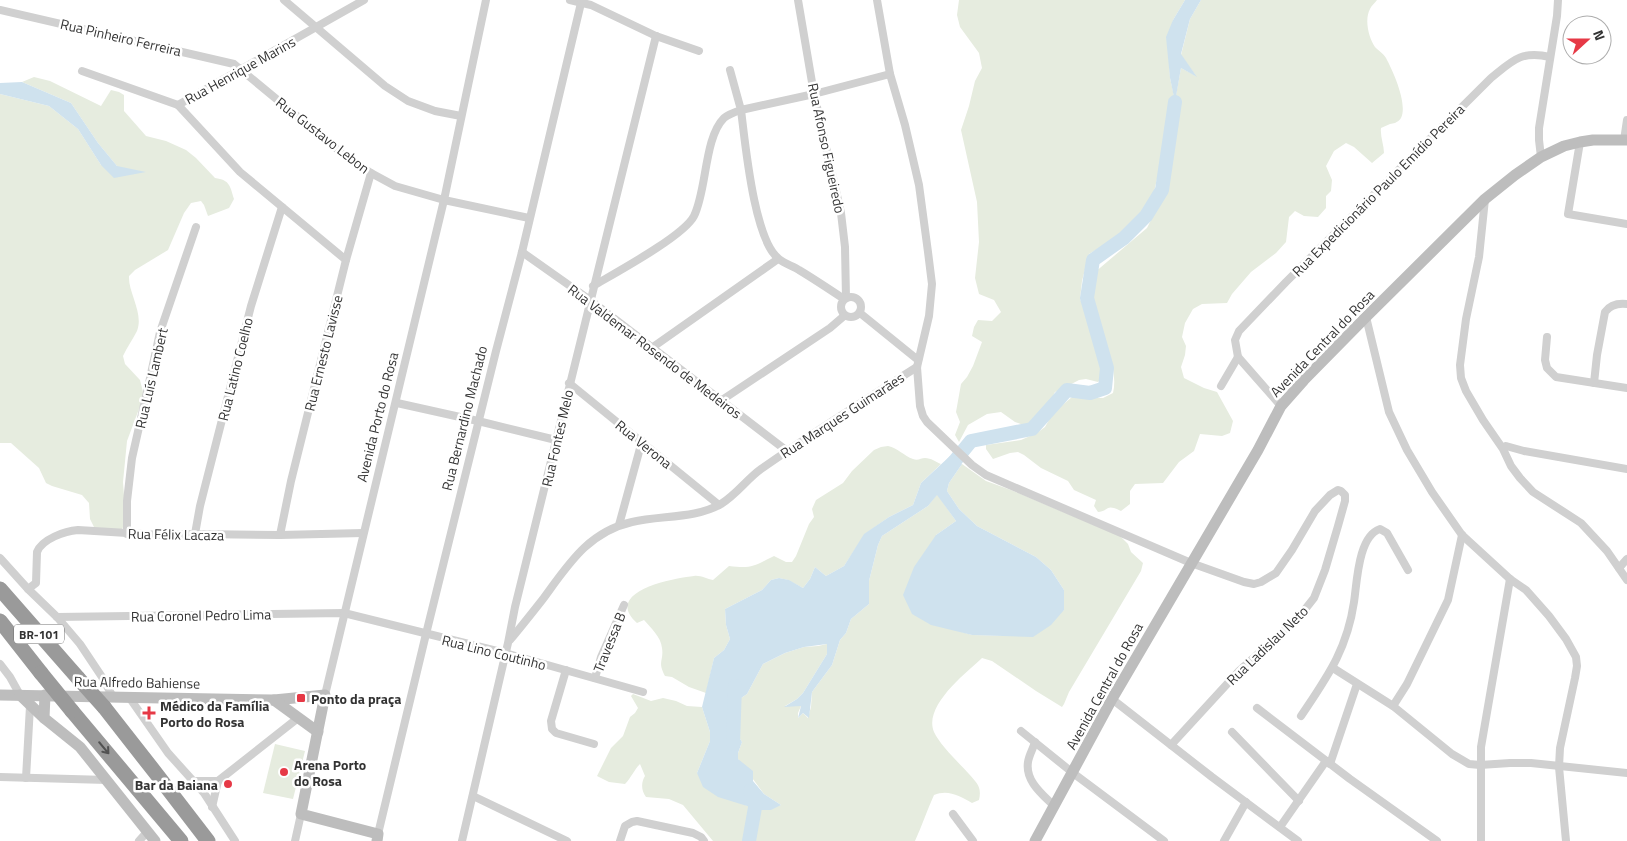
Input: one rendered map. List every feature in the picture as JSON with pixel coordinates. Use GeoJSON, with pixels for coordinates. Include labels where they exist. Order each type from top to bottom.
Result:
{"type":"FeatureCollection","features":[{"type":"Feature","properties":{"kind":"highway","name":"BR-101"},"geometry":{"type":"LineString","coordinates":[[0,589],[78,678],[108,702],[158,776],[208,841]]}},
{"type":"Feature","properties":{"kind":"highway","name":"BR-101"},"geometry":{"type":"LineString","coordinates":[[0,621],[72,711],[182,841]]}},
{"type":"Feature","properties":{"kind":"street"},"geometry":{"type":"LineString","coordinates":[[284,0],[385,86],[408,101],[435,111],[461,116]]}},
{"type":"Feature","properties":{"kind":"street","name":"Rua Henrique Marins"},"geometry":{"type":"LineString","coordinates":[[82,72],[178,104],[364,0]]}},
{"type":"Feature","properties":{"kind":"street","name":"Avenida Porto do Rosa"},"geometry":{"type":"LineString","coordinates":[[295,841],[344,613],[444,200],[486,0]]}},
{"type":"Feature","properties":{"kind":"street"},"geometry":{"type":"LineString","coordinates":[[570,0],[591,5],[656,36],[699,51]]}},
{"type":"Feature","properties":{"kind":"street","name":"Rua Afonso Figueiredo"},"geometry":{"type":"LineString","coordinates":[[798,0],[814,94],[841,213],[846,247],[845,298]]}},
{"type":"Feature","properties":{"kind":"street"},"geometry":{"type":"LineString","coordinates":[[860,313],[918,363],[927,323],[932,284],[919,185],[905,125],[890,74],[877,0]]}},
{"type":"Feature","properties":{"kind":"street"},"geometry":{"type":"LineString","coordinates":[[1541,158],[1540,128],[1558,0]]}},
{"type":"Feature","properties":{"kind":"street","name":"Rua Bernardino Machado"},"geometry":{"type":"LineString","coordinates":[[378,838],[478,420],[522,252],[581,2]]}},
{"type":"Feature","properties":{"kind":"street","name":"Rua Pinheiro Ferreira"},"geometry":{"type":"LineString","coordinates":[[0,10],[225,61],[234,64],[240,69]]}},
{"type":"Feature","properties":{"kind":"street","name":"Rua Fontes Melo"},"geometry":{"type":"LineString","coordinates":[[462,841],[515,607],[656,36]]}},
{"type":"Feature","properties":{"kind":"street","name":"Rua Expedicionário Paulo Emídio Pereira"},"geometry":{"type":"LineString","coordinates":[[1238,358],[1235,340],[1239,332],[1286,282],[1459,109],[1513,60],[1526,55],[1537,54],[1550,57]]}},
{"type":"Feature","properties":{"kind":"street","name":"Rua Gustavo Lebon"},"geometry":{"type":"LineString","coordinates":[[240,69],[342,154],[394,186],[444,200],[529,218]]}},
{"type":"Feature","properties":{"kind":"street"},"geometry":{"type":"LineString","coordinates":[[730,70],[741,110],[749,176],[756,210],[772,252],[778,259],[845,298],[856,298],[860,302],[860,313],[853,318],[844,316]]}},
{"type":"Feature","properties":{"kind":"street"},"geometry":{"type":"LineString","coordinates":[[593,286],[681,231],[694,217],[717,127],[725,117],[741,110],[814,94],[890,74]]}},
{"type":"Feature","properties":{"kind":"street"},"geometry":{"type":"LineString","coordinates":[[178,104],[240,172],[346,260]]}},
{"type":"Feature","properties":{"kind":"street"},"geometry":{"type":"LineString","coordinates":[[1626,140],[1627,120]]}},
{"type":"Feature","properties":{"kind":"street","name":"Avenida Central do Rosa"},"geometry":{"type":"LineString","coordinates":[[1035,841],[1112,699],[1258,450],[1281,406],[1366,317],[1485,199],[1515,174],[1564,146],[1580,142],[1626,140]]}},
{"type":"Feature","properties":{"kind":"street"},"geometry":{"type":"LineString","coordinates":[[1580,142],[1568,214],[1627,224]]}},
{"type":"Feature","properties":{"kind":"street","name":"Rua Ernesto Lavisse"},"geometry":{"type":"LineString","coordinates":[[280,535],[291,481],[346,260],[371,173]]}},
{"type":"Feature","properties":{"kind":"street"},"geometry":{"type":"LineString","coordinates":[[1485,199],[1478,257],[1466,319],[1460,364],[1461,378],[1482,420],[1503,449],[1511,466],[1520,478],[1533,492],[1581,523],[1607,551],[1627,580]]}},
{"type":"Feature","properties":{"kind":"street","name":"Rua Latino Coelho"},"geometry":{"type":"LineString","coordinates":[[195,534],[200,506],[250,306],[282,207]]}},
{"type":"Feature","properties":{"kind":"street","name":"Rua Luís Lambert"},"geometry":{"type":"LineString","coordinates":[[128,534],[127,501],[132,458],[160,332],[196,227]]}},
{"type":"Feature","properties":{"kind":"street","name":"Rua Valdemar Rosendo de Medeiros"},"geometry":{"type":"LineString","coordinates":[[522,252],[590,300],[787,451]]}},
{"type":"Feature","properties":{"kind":"street"},"geometry":{"type":"LineString","coordinates":[[652,347],[778,259]]}},
{"type":"Feature","properties":{"kind":"street"},"geometry":{"type":"LineString","coordinates":[[844,316],[840,308],[845,298]]}},
{"type":"Feature","properties":{"kind":"street"},"geometry":{"type":"LineString","coordinates":[[1594,383],[1605,312],[1609,307],[1616,304],[1627,304]]}},
{"type":"Feature","properties":{"kind":"street"},"geometry":{"type":"LineString","coordinates":[[722,400],[830,328],[844,316]]}},
{"type":"Feature","properties":{"kind":"street"},"geometry":{"type":"LineString","coordinates":[[1366,317],[1389,412],[1407,450],[1432,492],[1462,535],[1510,579],[1526,590],[1549,616],[1576,658],[1575,678],[1560,748],[1559,767],[1566,841]]}},
{"type":"Feature","properties":{"kind":"street"},"geometry":{"type":"LineString","coordinates":[[1547,337],[1544,360],[1547,368],[1556,377],[1627,388]]}},
{"type":"Feature","properties":{"kind":"street"},"geometry":{"type":"LineString","coordinates":[[1221,386],[1238,358],[1281,406]]}},
{"type":"Feature","properties":{"kind":"street","name":"Rua Marques Guimarães"},"geometry":{"type":"LineString","coordinates":[[918,363],[920,406],[923,416],[976,469],[1191,563]]}},
{"type":"Feature","properties":{"kind":"street","name":"Rua Marques Guimarães"},"geometry":{"type":"LineString","coordinates":[[508,642],[578,552],[595,538],[619,525],[700,512],[719,505],[736,493],[759,470],[918,363]]}},
{"type":"Feature","properties":{"kind":"street","name":"Rua Verona"},"geometry":{"type":"LineString","coordinates":[[570,383],[719,505]]}},
{"type":"Feature","properties":{"kind":"street"},"geometry":{"type":"LineString","coordinates":[[396,403],[478,420],[556,440]]}},
{"type":"Feature","properties":{"kind":"street"},"geometry":{"type":"LineString","coordinates":[[619,525],[642,441]]}},
{"type":"Feature","properties":{"kind":"street"},"geometry":{"type":"LineString","coordinates":[[1506,446],[1524,451],[1627,469]]}},
{"type":"Feature","properties":{"kind":"street","name":"Rua Ladislau Neto"},"geometry":{"type":"LineString","coordinates":[[1171,745],[1239,671],[1299,617],[1314,598],[1333,544],[1345,495],[1338,490],[1330,495],[1316,511],[1276,573],[1261,582],[1254,584],[1244,582],[1191,563]]}},
{"type":"Feature","properties":{"kind":"street"},"geometry":{"type":"LineString","coordinates":[[1301,716],[1333,668],[1344,644],[1352,619],[1357,574],[1363,552],[1371,534],[1380,529],[1387,533],[1408,570]]}},
{"type":"Feature","properties":{"kind":"street","name":"Rua Félix Lacaza"},"geometry":{"type":"LineString","coordinates":[[28,590],[36,583],[38,548],[69,531],[160,535],[363,533]]}},
{"type":"Feature","properties":{"kind":"street"},"geometry":{"type":"LineString","coordinates":[[1393,706],[1448,600],[1462,535]]}},
{"type":"Feature","properties":{"kind":"street"},"geometry":{"type":"LineString","coordinates":[[0,558],[28,590],[57,617],[80,644],[102,677],[108,702]]}},
{"type":"Feature","properties":{"kind":"street"},"geometry":{"type":"LineString","coordinates":[[1619,568],[1627,558]]}},
{"type":"Feature","properties":{"kind":"street"},"geometry":{"type":"LineString","coordinates":[[1481,841],[1481,747],[1510,579]]}},
{"type":"Feature","properties":{"kind":"street","name":"Travessa B"},"geometry":{"type":"LineString","coordinates":[[595,678],[601,658],[624,605]]}},
{"type":"Feature","properties":{"kind":"street","name":"Rua Lino Coutinho"},"geometry":{"type":"LineString","coordinates":[[344,613],[505,653],[643,692]]}},
{"type":"Feature","properties":{"kind":"street","name":"Rua Coronel Pedro Lima"},"geometry":{"type":"LineString","coordinates":[[57,617],[344,613]]}},
{"type":"Feature","properties":{"kind":"street"},"geometry":{"type":"LineString","coordinates":[[0,664],[20,695],[30,706],[80,747],[151,836],[139,841]]}},
{"type":"Feature","properties":{"kind":"street"},"geometry":{"type":"LineString","coordinates":[[1333,668],[1393,706],[1460,760],[1469,764],[1531,763],[1627,773]]}},
{"type":"Feature","properties":{"kind":"street"},"geometry":{"type":"LineString","coordinates":[[566,670],[551,721],[552,729],[556,733],[594,744]]}},
{"type":"Feature","properties":{"kind":"street"},"geometry":{"type":"LineString","coordinates":[[1280,827],[1328,763],[1357,684]]}},
{"type":"Feature","properties":{"kind":"street","name":"Rua Alfredo Bahiense"},"geometry":{"type":"LineString","coordinates":[[0,695],[44,696],[108,702],[129,697],[274,700],[325,695]]}},
{"type":"Feature","properties":{"kind":"street"},"geometry":{"type":"LineString","coordinates":[[44,696],[44,718]]}},
{"type":"Feature","properties":{"kind":"street"},"geometry":{"type":"LineString","coordinates":[[129,697],[168,753],[194,781],[235,841]]}},
{"type":"Feature","properties":{"kind":"street"},"geometry":{"type":"LineString","coordinates":[[1112,699],[1298,841]]}},
{"type":"Feature","properties":{"kind":"street"},"geometry":{"type":"LineString","coordinates":[[274,700],[318,732]]}},
{"type":"Feature","properties":{"kind":"street"},"geometry":{"type":"LineString","coordinates":[[26,778],[30,706]]}},
{"type":"Feature","properties":{"kind":"street"},"geometry":{"type":"LineString","coordinates":[[1257,708],[1328,763],[1437,841]]}},
{"type":"Feature","properties":{"kind":"street"},"geometry":{"type":"LineString","coordinates":[[194,781],[218,781],[298,718]]}},
{"type":"Feature","properties":{"kind":"street"},"geometry":{"type":"LineString","coordinates":[[1021,731],[1073,773],[1164,841]]}},
{"type":"Feature","properties":{"kind":"street"},"geometry":{"type":"LineString","coordinates":[[1232,732],[1299,801]]}},
{"type":"Feature","properties":{"kind":"street"},"geometry":{"type":"LineString","coordinates":[[1035,742],[1028,763],[1030,778],[1038,790],[1054,806]]}},
{"type":"Feature","properties":{"kind":"street"},"geometry":{"type":"LineString","coordinates":[[0,778],[107,780]]}},
{"type":"Feature","properties":{"kind":"street"},"geometry":{"type":"LineString","coordinates":[[212,808],[218,781]]}},
{"type":"Feature","properties":{"kind":"street"},"geometry":{"type":"LineString","coordinates":[[473,796],[567,841]]}},
{"type":"Feature","properties":{"kind":"street"},"geometry":{"type":"LineString","coordinates":[[1224,841],[1246,802]]}},
{"type":"Feature","properties":{"kind":"street"},"geometry":{"type":"LineString","coordinates":[[301,814],[378,838]]}},
{"type":"Feature","properties":{"kind":"street"},"geometry":{"type":"LineString","coordinates":[[953,814],[973,841]]}},
{"type":"Feature","properties":{"kind":"street"},"geometry":{"type":"LineString","coordinates":[[620,841],[625,826],[636,821],[693,833],[704,841]]}},
{"type":"Feature","properties":{"kind":"shaded area"},"geometry":{"type":"Polygon","coordinates":[[[959,0],[1185,0],[1173,20],[1169,58],[1170,78],[1175,100],[1181,68],[1196,76],[1181,55],[1190,19],[1201,0],[1377,0],[1368,13],[1369,34],[1375,47],[1384,55],[1389,64],[1396,79],[1403,105],[1401,118],[1395,123],[1381,128],[1384,153],[1372,163],[1354,147],[1346,143],[1334,151],[1326,166],[1332,180],[1331,191],[1326,196],[1326,208],[1318,217],[1304,216],[1295,211],[1289,217],[1286,242],[1276,253],[1251,272],[1232,294],[1227,303],[1202,304],[1193,309],[1185,323],[1182,337],[1186,346],[1181,367],[1184,378],[1217,392],[1233,421],[1230,433],[1222,436],[1200,434],[1194,451],[1179,462],[1163,483],[1135,484],[1130,491],[1130,504],[1121,511],[1110,508],[1098,512],[1094,506],[1096,500],[1074,490],[1068,481],[1041,468],[1018,452],[993,459],[986,449],[986,445],[1021,440],[1037,433],[1045,427],[1053,413],[1072,397],[1103,398],[1113,393],[1114,373],[1112,363],[1095,307],[1094,273],[1147,228],[1163,196],[1169,175],[1178,119],[1175,102],[1169,110],[1161,162],[1153,196],[1136,221],[1109,242],[1089,254],[1082,281],[1080,299],[1103,364],[1101,378],[1098,382],[1086,379],[1079,380],[1055,392],[1048,406],[1026,426],[1015,422],[1001,412],[987,414],[968,425],[959,442],[955,435],[960,422],[956,412],[961,384],[973,366],[982,342],[972,336],[974,327],[978,320],[992,321],[1001,312],[994,300],[979,294],[975,278],[979,242],[977,202],[961,130],[975,81],[982,68],[979,53],[960,27],[957,15],[959,0]]]}},
{"type":"Feature","properties":{"kind":"shaded area"},"geometry":{"type":"Polygon","coordinates":[[[34,77],[50,81],[101,106],[111,90],[124,95],[124,111],[146,136],[166,141],[186,150],[215,178],[227,182],[234,199],[229,208],[208,216],[201,201],[191,203],[184,213],[168,250],[135,270],[129,276],[139,324],[123,356],[125,364],[140,380],[143,392],[142,401],[127,441],[123,482],[126,522],[122,529],[99,529],[94,527],[90,519],[89,503],[82,495],[46,483],[39,468],[11,443],[0,443],[0,94],[49,106],[78,129],[101,165],[117,166],[98,143],[71,103],[22,82],[34,77]]]}},
{"type":"Feature","properties":{"kind":"shaded area"},"geometry":{"type":"Polygon","coordinates":[[[888,446],[913,459],[927,458],[941,464],[921,483],[913,505],[889,517],[865,534],[844,566],[826,576],[815,567],[810,579],[803,588],[788,580],[779,578],[771,580],[762,590],[725,609],[726,625],[730,639],[724,650],[714,658],[706,693],[689,687],[672,677],[665,676],[661,664],[662,648],[658,636],[644,620],[637,623],[629,612],[628,603],[634,595],[644,589],[684,577],[699,576],[713,580],[729,566],[753,566],[774,556],[786,562],[792,562],[814,517],[812,509],[816,500],[843,483],[852,471],[874,450],[888,446]]]}},
{"type":"Feature","properties":{"kind":"shaded area"},"geometry":{"type":"Polygon","coordinates":[[[962,464],[986,481],[1120,536],[1128,544],[1131,552],[1143,563],[1141,571],[1062,707],[992,661],[982,658],[957,681],[940,701],[932,722],[934,732],[945,748],[976,783],[980,792],[979,800],[972,803],[949,793],[934,795],[915,841],[713,841],[683,805],[669,799],[646,797],[642,786],[645,776],[640,764],[625,784],[609,782],[597,776],[611,748],[623,736],[630,717],[638,708],[631,696],[633,694],[651,701],[663,698],[687,706],[702,707],[710,732],[710,741],[697,773],[745,805],[760,810],[781,805],[764,794],[738,759],[742,742],[729,721],[728,707],[747,694],[763,664],[785,653],[804,647],[827,644],[827,654],[803,693],[785,706],[801,706],[798,718],[803,713],[808,718],[812,692],[832,665],[840,640],[846,633],[851,619],[869,604],[869,581],[882,536],[928,506],[937,494],[956,521],[936,535],[955,630],[972,635],[1015,636],[1064,610],[1064,590],[1051,570],[1036,557],[977,526],[959,509],[947,491],[949,483],[962,464]]]}},
{"type":"Feature","properties":{"kind":"shaded area","name":"Arena Porto do Rosa"},"geometry":{"type":"Polygon","coordinates":[[[275,744],[305,751],[293,799],[263,793],[275,744]]]}},
{"type":"Feature","properties":{"kind":"water"},"geometry":{"type":"Polygon","coordinates":[[[1185,0],[1201,0],[1190,19],[1181,54],[1197,77],[1181,68],[1175,102],[1170,78],[1166,37],[1173,20],[1185,0]]]}},
{"type":"Feature","properties":{"kind":"water"},"geometry":{"type":"Polygon","coordinates":[[[22,82],[71,103],[98,143],[117,166],[146,172],[114,178],[101,165],[78,129],[49,106],[0,94],[0,83],[22,82]]]}},
{"type":"Feature","properties":{"kind":"water"},"geometry":{"type":"Polygon","coordinates":[[[950,456],[962,464],[949,483],[947,491],[959,509],[977,526],[1036,557],[1051,570],[1064,590],[1064,610],[1051,625],[1033,637],[972,635],[931,625],[912,614],[903,595],[914,567],[936,535],[956,521],[937,495],[928,506],[882,536],[869,581],[869,604],[851,619],[846,633],[840,640],[832,665],[812,692],[809,718],[803,713],[798,718],[801,706],[784,707],[803,693],[827,654],[827,644],[804,647],[785,653],[763,664],[747,694],[728,707],[729,721],[742,742],[738,759],[753,771],[753,781],[764,794],[781,805],[771,810],[760,810],[718,797],[703,787],[697,773],[710,741],[710,732],[702,707],[714,658],[724,650],[730,639],[726,625],[725,609],[762,590],[771,580],[779,578],[789,580],[803,588],[810,579],[815,567],[826,576],[844,566],[864,534],[889,517],[913,505],[921,483],[950,456]]]}},
{"type":"Feature","properties":{"kind":"waterway"},"geometry":{"type":"LineString","coordinates":[[945,473],[971,441],[1032,429],[1067,390],[1090,393],[1105,388],[1107,368],[1087,298],[1093,260],[1124,238],[1146,216],[1162,190],[1175,102]]}},
{"type":"Feature","properties":{"kind":"waterway"},"geometry":{"type":"LineString","coordinates":[[733,744],[735,686]]}},
{"type":"Feature","properties":{"kind":"waterway"},"geometry":{"type":"LineString","coordinates":[[749,841],[756,802],[750,791]]}},
{"type":"Feature","properties":{"kind":"place","name":"Ponto da praça"},"geometry":{"type":"Point","coordinates":[301,698]}},
{"type":"Feature","properties":{"kind":"place","name":"Médico da Família Porto do Rosa"},"geometry":{"type":"Point","coordinates":[149,713]}},
{"type":"Feature","properties":{"kind":"place","name":"Arena Porto do Rosa"},"geometry":{"type":"Point","coordinates":[284,772]}},
{"type":"Feature","properties":{"kind":"place","name":"Bar da Baiana"},"geometry":{"type":"Point","coordinates":[228,784]}}]}
